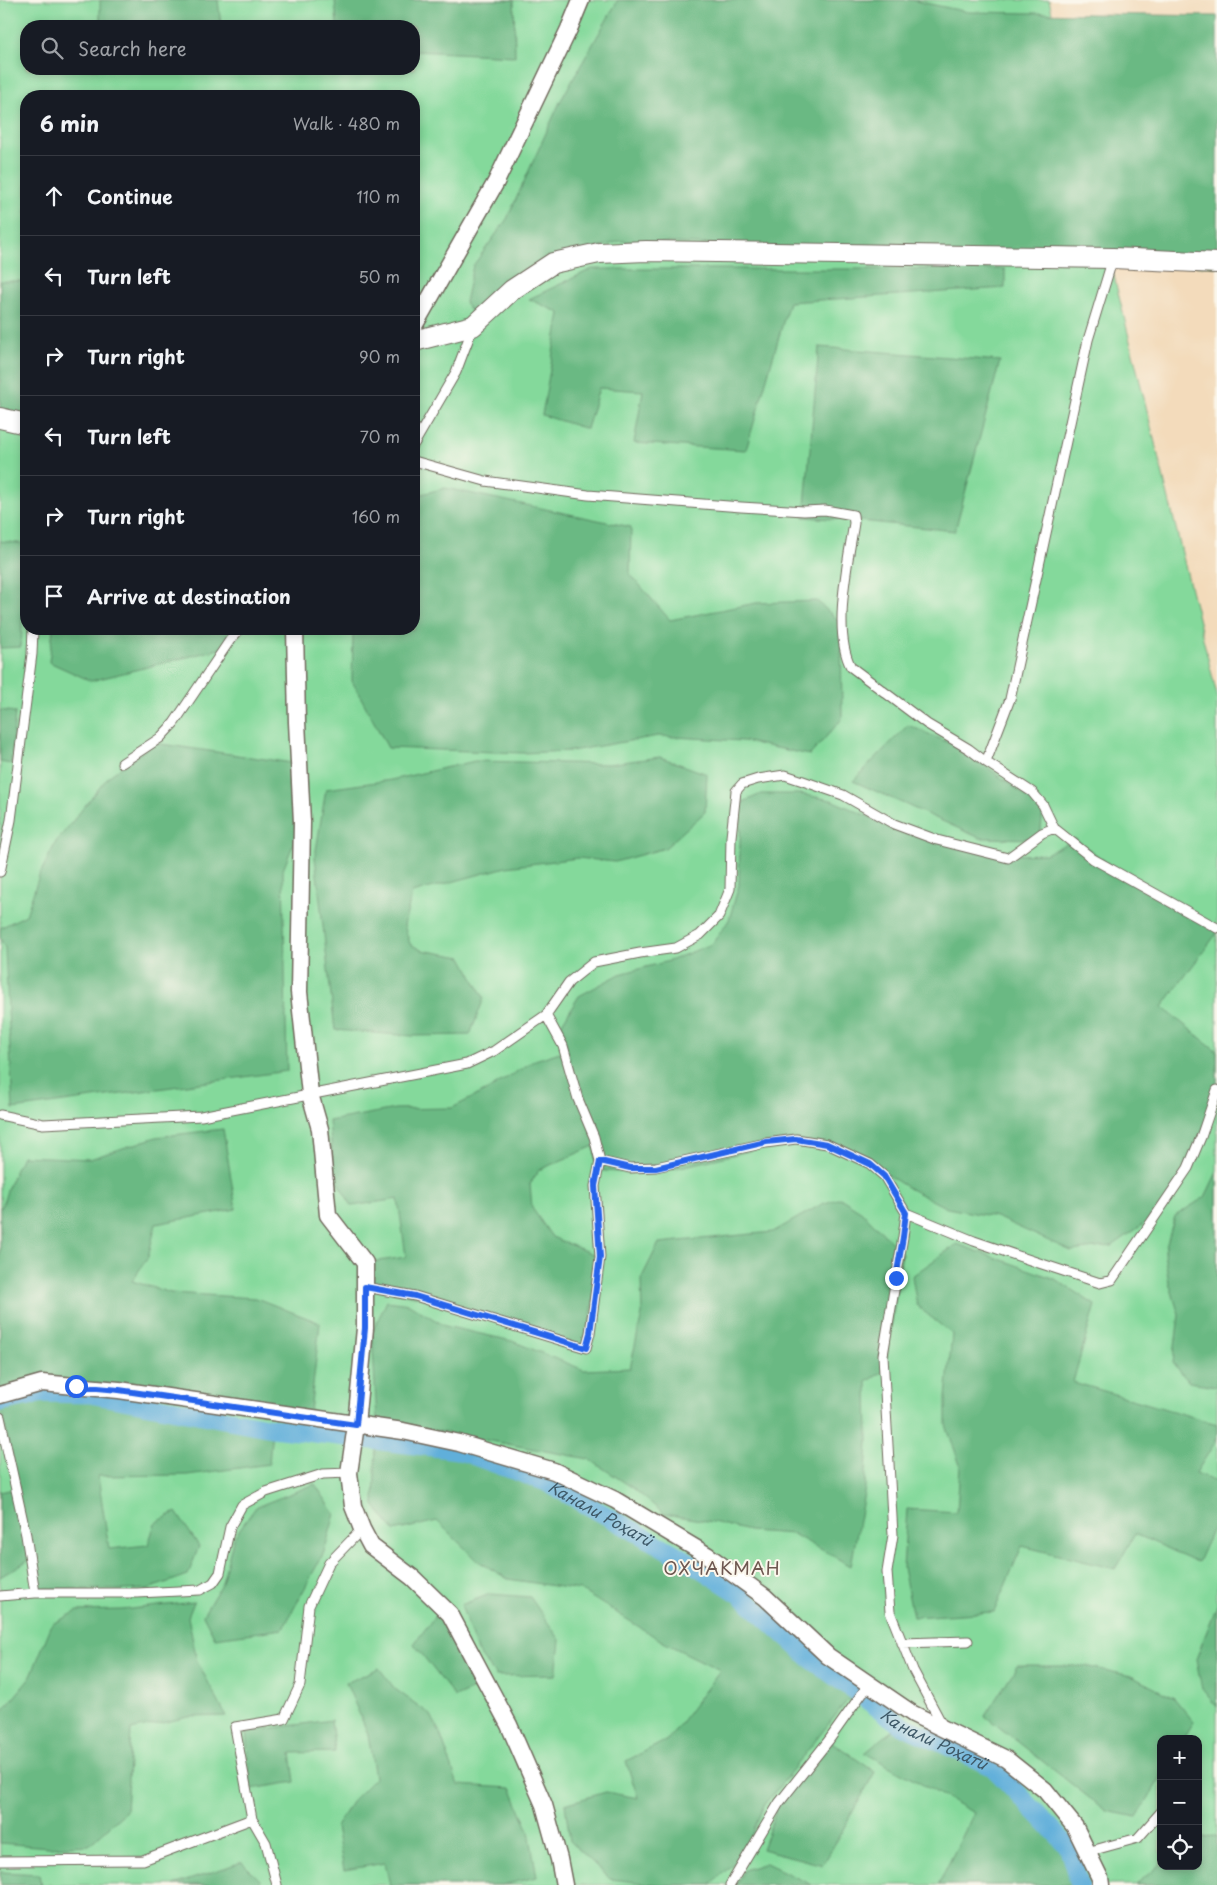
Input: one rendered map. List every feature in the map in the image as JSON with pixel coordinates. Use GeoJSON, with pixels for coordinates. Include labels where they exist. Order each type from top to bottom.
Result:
{"type":"FeatureCollection","features":[{"type":"Feature","properties":{"kind":"street"},"geometry":{"type":"LineString","coordinates":[[420,315],[496,182],[581,0]]}},
{"type":"Feature","properties":{"kind":"street"},"geometry":{"type":"LineString","coordinates":[[420,339],[473,326],[512,290],[553,262],[599,253],[646,251],[1113,258],[1217,263]]}},
{"type":"Feature","properties":{"kind":"street"},"geometry":{"type":"LineString","coordinates":[[0,418],[20,423]]}},
{"type":"Feature","properties":{"kind":"street"},"geometry":{"type":"LineString","coordinates":[[295,635],[302,822],[299,992],[310,1094],[320,1129],[328,1214],[365,1263],[365,1328],[355,1429],[349,1468],[353,1506],[371,1546],[413,1578],[450,1614],[509,1725],[544,1805],[564,1885]]}},
{"type":"Feature","properties":{"kind":"street"},"geometry":{"type":"LineString","coordinates":[[0,1395],[42,1384],[119,1390],[355,1429],[403,1431],[509,1456],[554,1471],[615,1500],[707,1555],[758,1592],[828,1656],[868,1689],[913,1714],[1006,1759],[1045,1790],[1075,1828],[1101,1885]]}},
{"type":"Feature","properties":{"kind":"lane"},"geometry":{"type":"LineString","coordinates":[[986,762],[1010,699],[1088,340],[1113,258]]}},
{"type":"Feature","properties":{"kind":"lane"},"geometry":{"type":"LineString","coordinates":[[420,434],[456,372],[473,326]]}},
{"type":"Feature","properties":{"kind":"lane"},"geometry":{"type":"LineString","coordinates":[[420,463],[485,481],[588,495],[804,511],[826,510],[852,516],[854,523],[842,609],[846,659],[851,667],[926,724],[969,749],[1032,792],[1043,805],[1054,828],[1093,859],[1217,928]]}},
{"type":"Feature","properties":{"kind":"lane"},"geometry":{"type":"LineString","coordinates":[[0,872],[12,810],[34,635]]}},
{"type":"Feature","properties":{"kind":"lane"},"geometry":{"type":"LineString","coordinates":[[122,763],[160,738],[174,723],[235,635]]}},
{"type":"Feature","properties":{"kind":"lane"},"geometry":{"type":"LineString","coordinates":[[0,1115],[43,1124],[201,1116],[419,1075],[467,1064],[494,1051],[546,1015],[568,982],[594,962],[676,948],[700,935],[719,916],[730,889],[736,791],[742,784],[758,778],[785,775],[843,795],[894,824],[937,840],[1008,858],[1042,833],[1054,828]]}},
{"type":"Feature","properties":{"kind":"lane"},"geometry":{"type":"LineString","coordinates":[[365,1287],[415,1296],[586,1348],[590,1333],[600,1257],[595,1186],[600,1161],[594,1137],[578,1099],[563,1046],[546,1015]]}},
{"type":"Feature","properties":{"kind":"lane"},"geometry":{"type":"LineString","coordinates":[[600,1161],[630,1168],[656,1168],[766,1142],[796,1139],[827,1144],[870,1164],[884,1176],[906,1213],[974,1241],[1100,1283],[1112,1280],[1188,1168],[1217,1090]]}},
{"type":"Feature","properties":{"kind":"lane"},"geometry":{"type":"LineString","coordinates":[[906,1213],[883,1355],[894,1535],[887,1572],[890,1612],[913,1670],[945,1729]]}},
{"type":"Feature","properties":{"kind":"lane"},"geometry":{"type":"LineString","coordinates":[[0,1417],[26,1535],[35,1593]]}},
{"type":"Feature","properties":{"kind":"lane"},"geometry":{"type":"LineString","coordinates":[[0,1596],[35,1593],[137,1593],[200,1590],[213,1583],[220,1573],[230,1526],[242,1505],[266,1492],[349,1468]]}},
{"type":"Feature","properties":{"kind":"lane"},"geometry":{"type":"LineString","coordinates":[[277,1885],[266,1843],[252,1819],[236,1727],[284,1719],[300,1685],[309,1606],[328,1563],[362,1529]]}},
{"type":"Feature","properties":{"kind":"lane"},"geometry":{"type":"LineString","coordinates":[[902,1643],[968,1642]]}},
{"type":"Feature","properties":{"kind":"lane"},"geometry":{"type":"LineString","coordinates":[[730,1885],[778,1803],[868,1689]]}},
{"type":"Feature","properties":{"kind":"lane"},"geometry":{"type":"LineString","coordinates":[[1087,1852],[1138,1838],[1157,1817]]}},
{"type":"Feature","properties":{"kind":"lane"},"geometry":{"type":"LineString","coordinates":[[0,1861],[143,1860],[252,1819]]}},
{"type":"Feature","properties":{"kind":"green space"},"geometry":{"type":"Polygon","coordinates":[[[0,0],[1049,0],[1110,260],[1217,695],[1217,1885],[0,1885],[0,0]]]}},
{"type":"Feature","properties":{"kind":"green space"},"geometry":{"type":"Polygon","coordinates":[[[100,0],[218,0],[220,20],[100,20],[100,0]]]}},
{"type":"Feature","properties":{"kind":"green space"},"geometry":{"type":"Polygon","coordinates":[[[335,0],[514,0],[515,56],[420,51],[420,20],[337,20],[335,0]]]}},
{"type":"Feature","properties":{"kind":"green space"},"geometry":{"type":"Polygon","coordinates":[[[618,0],[911,0],[968,12],[1217,16],[1217,267],[1110,260],[620,241],[575,255],[476,322],[465,302],[473,266],[507,219],[560,102],[618,0]]]}},
{"type":"Feature","properties":{"kind":"green space"},"geometry":{"type":"Polygon","coordinates":[[[592,269],[1005,269],[1005,288],[789,302],[746,450],[634,443],[643,391],[599,388],[587,429],[542,415],[560,313],[529,299],[592,269]]]}},
{"type":"Feature","properties":{"kind":"green space"},"geometry":{"type":"Polygon","coordinates":[[[0,281],[20,281],[20,413],[0,409],[0,281]]]}},
{"type":"Feature","properties":{"kind":"green space"},"geometry":{"type":"Polygon","coordinates":[[[819,347],[1000,361],[955,531],[804,517],[819,347]]]}},
{"type":"Feature","properties":{"kind":"green space"},"geometry":{"type":"Polygon","coordinates":[[[445,488],[631,527],[630,574],[670,620],[756,603],[817,601],[841,623],[842,719],[810,755],[743,741],[658,736],[571,751],[522,753],[388,748],[352,681],[353,635],[420,635],[420,494],[445,488]]]}},
{"type":"Feature","properties":{"kind":"green space"},"geometry":{"type":"Polygon","coordinates":[[[0,541],[20,543],[20,635],[22,635],[21,647],[0,648],[0,541]]]}},
{"type":"Feature","properties":{"kind":"green space"},"geometry":{"type":"Polygon","coordinates":[[[52,635],[233,635],[223,648],[91,681],[49,662],[52,635]]]}},
{"type":"Feature","properties":{"kind":"green space"},"geometry":{"type":"Polygon","coordinates":[[[0,710],[15,712],[11,764],[0,762],[0,710]]]}},
{"type":"Feature","properties":{"kind":"green space"},"geometry":{"type":"Polygon","coordinates":[[[908,725],[963,749],[1043,809],[1040,839],[980,838],[853,781],[908,725]]]}},
{"type":"Feature","properties":{"kind":"green space"},"geometry":{"type":"Polygon","coordinates":[[[154,743],[299,764],[302,822],[283,870],[287,1071],[13,1109],[5,948],[0,938],[0,928],[26,915],[39,876],[56,842],[108,777],[154,743]]]}},
{"type":"Feature","properties":{"kind":"green space"},"geometry":{"type":"Polygon","coordinates":[[[660,757],[707,774],[705,812],[665,848],[615,862],[578,858],[506,867],[412,893],[404,925],[410,944],[421,950],[462,957],[484,998],[470,1035],[413,1036],[335,1030],[315,857],[326,789],[391,780],[475,761],[608,764],[660,757]]]}},
{"type":"Feature","properties":{"kind":"green space"},"geometry":{"type":"Polygon","coordinates":[[[761,794],[800,794],[831,800],[897,829],[1012,855],[1046,854],[1075,839],[1133,882],[1217,927],[1217,933],[1162,1007],[1217,1051],[1217,1095],[1180,1184],[1145,1223],[1112,1246],[1071,1251],[996,1217],[947,1208],[910,1189],[870,1164],[861,1155],[816,1143],[783,1143],[672,1169],[628,1173],[596,1170],[594,1146],[539,1170],[530,1184],[532,1208],[552,1237],[600,1257],[586,1348],[415,1296],[365,1287],[365,1263],[406,1257],[398,1199],[352,1206],[334,1176],[329,1121],[395,1109],[452,1108],[489,1089],[535,1060],[560,1052],[573,1072],[561,1025],[579,996],[620,974],[669,961],[712,944],[729,920],[739,885],[741,803],[761,794]]]}},
{"type":"Feature","properties":{"kind":"green space"},"geometry":{"type":"Polygon","coordinates":[[[223,1129],[236,1209],[156,1224],[148,1257],[132,1281],[171,1293],[256,1298],[320,1323],[309,1421],[99,1384],[0,1392],[0,1207],[2,1207],[8,1187],[22,1156],[90,1159],[156,1137],[223,1129]]]}},
{"type":"Feature","properties":{"kind":"green space"},"geometry":{"type":"Polygon","coordinates":[[[1217,1172],[1217,1386],[1189,1382],[1173,1363],[1179,1315],[1169,1282],[1164,1254],[1175,1216],[1205,1197],[1217,1172]]]}},
{"type":"Feature","properties":{"kind":"green space"},"geometry":{"type":"Polygon","coordinates":[[[840,1198],[862,1212],[902,1253],[885,1370],[867,1382],[868,1443],[865,1487],[851,1566],[793,1534],[749,1531],[713,1522],[664,1514],[633,1488],[589,1459],[377,1420],[372,1332],[387,1301],[409,1304],[445,1326],[512,1341],[584,1370],[630,1368],[642,1314],[641,1279],[659,1243],[773,1232],[822,1204],[840,1198]]]}},
{"type":"Feature","properties":{"kind":"green space"},"geometry":{"type":"Polygon","coordinates":[[[957,1244],[1055,1279],[1095,1305],[1073,1382],[1217,1424],[1217,1439],[1196,1473],[1217,1481],[1217,1520],[1198,1562],[1135,1534],[1115,1569],[1022,1546],[994,1612],[913,1617],[903,1568],[907,1509],[957,1512],[960,1465],[946,1425],[946,1398],[952,1334],[917,1306],[912,1276],[957,1244]]]}},
{"type":"Feature","properties":{"kind":"green space"},"geometry":{"type":"Polygon","coordinates":[[[44,1393],[90,1394],[272,1428],[269,1464],[187,1475],[98,1476],[109,1549],[148,1545],[155,1523],[176,1512],[199,1546],[188,1575],[148,1589],[39,1588],[32,1558],[0,1577],[0,1492],[19,1488],[0,1403],[44,1393]]]}},
{"type":"Feature","properties":{"kind":"green space"},"geometry":{"type":"Polygon","coordinates":[[[376,1441],[458,1450],[544,1481],[695,1565],[740,1594],[810,1658],[856,1692],[763,1807],[745,1853],[710,1885],[662,1885],[610,1879],[570,1841],[565,1804],[606,1792],[638,1798],[626,1761],[669,1739],[720,1670],[665,1643],[580,1590],[508,1579],[478,1561],[437,1521],[394,1531],[374,1505],[376,1441]]]}},
{"type":"Feature","properties":{"kind":"green space"},"geometry":{"type":"Polygon","coordinates":[[[315,1484],[335,1514],[324,1552],[283,1629],[215,1638],[203,1615],[222,1583],[234,1537],[256,1507],[315,1484]]]}},
{"type":"Feature","properties":{"kind":"green space"},"geometry":{"type":"Polygon","coordinates":[[[490,1594],[530,1597],[560,1640],[556,1675],[496,1676],[477,1651],[461,1605],[490,1594]]]}},
{"type":"Feature","properties":{"kind":"green space"},"geometry":{"type":"Polygon","coordinates":[[[194,1602],[188,1617],[197,1661],[226,1716],[188,1717],[131,1730],[126,1811],[89,1845],[49,1847],[0,1843],[0,1733],[2,1712],[30,1678],[52,1624],[78,1611],[122,1610],[194,1602]]]}},
{"type":"Feature","properties":{"kind":"green space"},"geometry":{"type":"Polygon","coordinates":[[[1217,1605],[1217,1707],[1202,1689],[1196,1659],[1217,1605]]]}},
{"type":"Feature","properties":{"kind":"green space"},"geometry":{"type":"Polygon","coordinates":[[[435,1616],[456,1625],[487,1683],[455,1697],[414,1644],[435,1616]]]}},
{"type":"Feature","properties":{"kind":"green space"},"geometry":{"type":"Polygon","coordinates":[[[1017,1666],[1086,1666],[1131,1676],[1174,1698],[1194,1722],[1186,1735],[1157,1735],[1157,1784],[1137,1817],[1106,1811],[985,1716],[1017,1666]]]}},
{"type":"Feature","properties":{"kind":"green space"},"geometry":{"type":"Polygon","coordinates":[[[379,1668],[395,1689],[431,1715],[440,1733],[458,1785],[511,1788],[529,1831],[537,1877],[502,1885],[390,1885],[385,1863],[344,1870],[336,1827],[351,1802],[375,1778],[368,1734],[346,1683],[379,1668]]]}},
{"type":"Feature","properties":{"kind":"green space"},"geometry":{"type":"Polygon","coordinates":[[[331,1720],[335,1752],[291,1753],[295,1782],[251,1789],[246,1732],[331,1720]]]}},
{"type":"Feature","properties":{"kind":"green space"},"geometry":{"type":"Polygon","coordinates":[[[900,1724],[993,1767],[1068,1846],[1080,1885],[938,1885],[974,1813],[865,1753],[900,1724]]]}},
{"type":"Feature","properties":{"kind":"green space"},"geometry":{"type":"Polygon","coordinates":[[[829,1740],[875,1772],[823,1865],[762,1849],[779,1803],[829,1740]]]}},
{"type":"Feature","properties":{"kind":"green space"},"geometry":{"type":"Polygon","coordinates":[[[1217,1836],[1217,1885],[1136,1885],[1157,1867],[1157,1870],[1202,1870],[1202,1837],[1217,1836]]]}},
{"type":"Feature","properties":{"kind":"green space"},"geometry":{"type":"Polygon","coordinates":[[[242,1862],[260,1880],[260,1885],[174,1885],[242,1862]]]}},
{"type":"Feature","properties":{"kind":"green space"},"geometry":{"type":"Polygon","coordinates":[[[766,1863],[812,1885],[736,1885],[744,1870],[766,1863]]]}},
{"type":"Feature","properties":{"kind":"green space"},"geometry":{"type":"Polygon","coordinates":[[[0,1872],[39,1874],[41,1885],[0,1885],[0,1872]]]}},
{"type":"Feature","properties":{"kind":"waterway","name":"Канали Роҳатӣ"},"geometry":{"type":"LineString","coordinates":[[0,1402],[44,1393],[90,1394],[272,1428],[458,1450],[544,1481],[695,1565],[740,1594],[810,1658],[900,1724],[993,1767],[1068,1846],[1080,1885]]}},
{"type":"Feature","properties":{"kind":"district","name":"ОХЧАКМАН"},"geometry":{"type":"Point","coordinates":[722,1567]}},
{"type":"Feature","properties":{"kind":"route"},"geometry":{"type":"LineString","coordinates":[[76,1386],[119,1390],[356,1425],[365,1328],[365,1287],[415,1296],[586,1348],[590,1333],[600,1257],[595,1186],[600,1161],[630,1168],[656,1168],[766,1142],[796,1139],[827,1144],[870,1164],[884,1176],[906,1213],[896,1278]]}}]}
